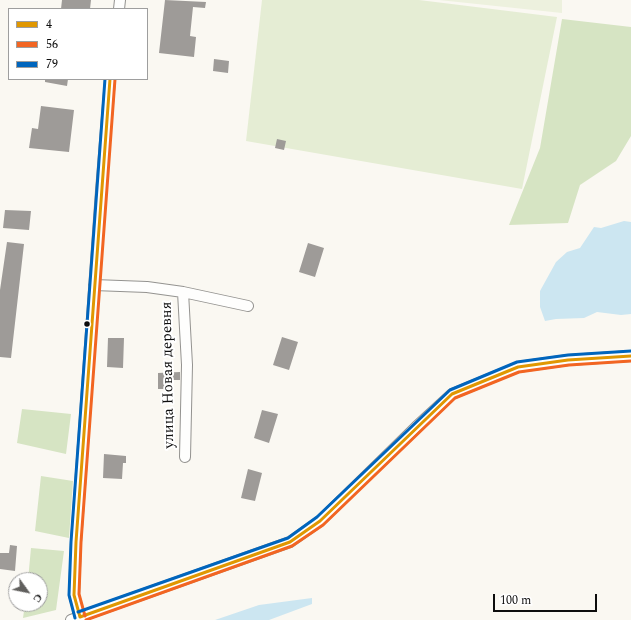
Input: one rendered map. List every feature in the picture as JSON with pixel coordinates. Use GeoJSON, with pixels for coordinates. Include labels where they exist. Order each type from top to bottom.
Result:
{"type":"FeatureCollection","features":[{"type":"Feature","properties":{"kind":"street"},"geometry":{"type":"LineString","coordinates":[[110,80],[74,578],[76,618],[290,542],[320,521],[421,422],[452,394],[465,387],[518,367],[568,360],[631,356]]}},
{"type":"Feature","properties":{"kind":"street"},"geometry":{"type":"LineString","coordinates":[[94,285],[147,287],[183,292],[248,306]]}},
{"type":"Feature","properties":{"kind":"street","name":"улица Новая деревня"},"geometry":{"type":"LineString","coordinates":[[183,292],[187,365],[185,457]]}},
{"type":"Feature","properties":{"kind":"green space"},"geometry":{"type":"Polygon","coordinates":[[[262,0],[419,0],[557,17],[522,189],[246,141],[262,0]]]}},
{"type":"Feature","properties":{"kind":"green space"},"geometry":{"type":"Polygon","coordinates":[[[439,0],[562,0],[562,13],[439,0]]]}},
{"type":"Feature","properties":{"kind":"green space"},"geometry":{"type":"Polygon","coordinates":[[[562,19],[631,27],[631,136],[616,161],[580,185],[568,223],[509,225],[540,148],[562,19]]]}},
{"type":"Feature","properties":{"kind":"green space"},"geometry":{"type":"Polygon","coordinates":[[[22,409],[71,414],[66,454],[17,443],[22,409]]]}},
{"type":"Feature","properties":{"kind":"green space"},"geometry":{"type":"Polygon","coordinates":[[[41,476],[73,481],[69,538],[35,531],[41,476]]]}},
{"type":"Feature","properties":{"kind":"green space"},"geometry":{"type":"Polygon","coordinates":[[[31,548],[64,551],[56,610],[48,612],[48,572],[29,572],[31,548]]]}},
{"type":"Feature","properties":{"kind":"green space"},"geometry":{"type":"Polygon","coordinates":[[[24,612],[48,612],[23,618],[24,612]]]}},
{"type":"Feature","properties":{"kind":"water"},"geometry":{"type":"Polygon","coordinates":[[[624,221],[631,222],[631,314],[621,315],[597,312],[584,318],[545,321],[540,307],[540,291],[556,262],[567,252],[580,248],[594,227],[601,228],[624,221]]]}},
{"type":"Feature","properties":{"kind":"water"},"geometry":{"type":"Polygon","coordinates":[[[312,598],[312,604],[269,620],[215,620],[259,605],[312,598]]]}},
{"type":"Feature","properties":{"kind":"building"},"geometry":{"type":"Polygon","coordinates":[[[62,0],[91,0],[90,8],[61,8],[62,0]]]}},
{"type":"Feature","properties":{"kind":"building"},"geometry":{"type":"Polygon","coordinates":[[[165,0],[206,2],[205,8],[193,7],[190,36],[196,37],[194,57],[159,53],[165,0]]]}},
{"type":"Feature","properties":{"kind":"building"},"geometry":{"type":"Polygon","coordinates":[[[214,59],[229,61],[228,73],[213,71],[214,59]]]}},
{"type":"Feature","properties":{"kind":"building"},"geometry":{"type":"Polygon","coordinates":[[[45,80],[68,80],[67,86],[45,82],[45,80]]]}},
{"type":"Feature","properties":{"kind":"building"},"geometry":{"type":"Polygon","coordinates":[[[41,106],[74,110],[69,152],[29,148],[32,128],[38,129],[41,106]]]}},
{"type":"Feature","properties":{"kind":"building"},"geometry":{"type":"Polygon","coordinates":[[[277,139],[286,141],[284,150],[275,148],[277,139]]]}},
{"type":"Feature","properties":{"kind":"building"},"geometry":{"type":"Polygon","coordinates":[[[5,210],[31,211],[29,230],[3,228],[5,210]]]}},
{"type":"Feature","properties":{"kind":"building"},"geometry":{"type":"Polygon","coordinates":[[[7,242],[24,244],[11,358],[0,357],[0,290],[7,242]]]}},
{"type":"Feature","properties":{"kind":"building"},"geometry":{"type":"Polygon","coordinates":[[[308,243],[324,248],[315,277],[299,272],[308,243]]]}},
{"type":"Feature","properties":{"kind":"building"},"geometry":{"type":"Polygon","coordinates":[[[282,337],[298,342],[289,370],[273,365],[282,337]]]}},
{"type":"Feature","properties":{"kind":"building"},"geometry":{"type":"Polygon","coordinates":[[[108,338],[124,338],[123,368],[107,367],[108,338]]]}},
{"type":"Feature","properties":{"kind":"building"},"geometry":{"type":"Polygon","coordinates":[[[180,372],[180,380],[172,380],[173,389],[158,389],[158,373],[180,372]]]}},
{"type":"Feature","properties":{"kind":"building"},"geometry":{"type":"Polygon","coordinates":[[[262,410],[278,414],[269,443],[254,438],[262,410]]]}},
{"type":"Feature","properties":{"kind":"building"},"geometry":{"type":"Polygon","coordinates":[[[104,454],[126,456],[126,463],[123,463],[122,479],[103,478],[104,454]]]}},
{"type":"Feature","properties":{"kind":"building"},"geometry":{"type":"Polygon","coordinates":[[[248,469],[262,473],[255,501],[241,498],[248,469]]]}},
{"type":"Feature","properties":{"kind":"building"},"geometry":{"type":"Polygon","coordinates":[[[10,545],[17,546],[15,571],[0,569],[0,553],[9,553],[10,545]]]}},
{"type":"Feature","properties":{"kind":"transit line","name":"79"},"geometry":{"type":"LineString","coordinates":[[75,618],[69,595],[71,542],[105,80]]}},
{"type":"Feature","properties":{"kind":"transit line","name":"4"},"geometry":{"type":"LineString","coordinates":[[80,617],[74,595],[76,542],[110,80]]}},
{"type":"Feature","properties":{"kind":"transit line","name":"56"},"geometry":{"type":"LineString","coordinates":[[85,616],[79,594],[81,542],[115,80]]}},
{"type":"Feature","properties":{"kind":"transit line","name":"79"},"geometry":{"type":"LineString","coordinates":[[78,612],[288,538],[317,517],[450,390],[517,362],[568,355],[631,351]]}},
{"type":"Feature","properties":{"kind":"transit line","name":"4"},"geometry":{"type":"LineString","coordinates":[[80,617],[290,542],[320,521],[452,394],[518,367],[568,360],[631,356]]}},
{"type":"Feature","properties":{"kind":"transit line","name":"56"},"geometry":{"type":"LineString","coordinates":[[86,620],[292,546],[323,525],[455,398],[519,372],[569,365],[631,361]]}}]}
